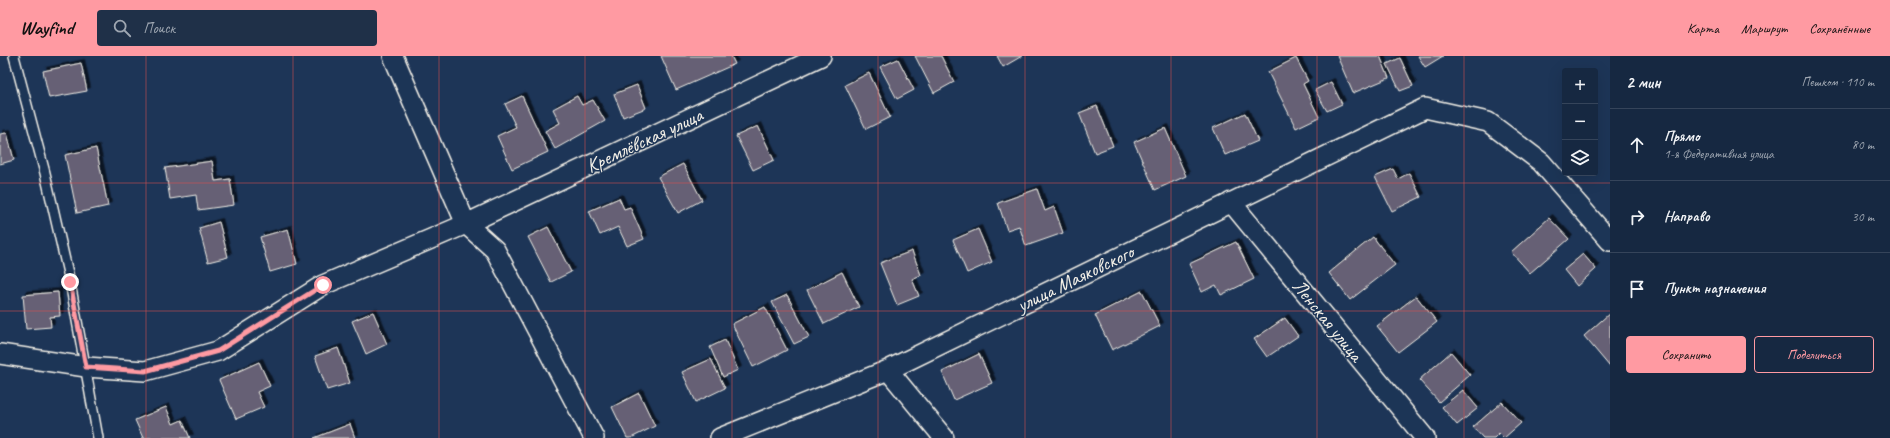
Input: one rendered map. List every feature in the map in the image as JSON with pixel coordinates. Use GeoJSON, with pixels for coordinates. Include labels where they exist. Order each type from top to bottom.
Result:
{"type":"FeatureCollection","features":[{"type":"Feature","properties":{"kind":"street"},"geometry":{"type":"LineString","coordinates":[[393,56],[466,224],[495,250],[594,438]]}},
{"type":"Feature","properties":{"kind":"street","name":"Кремлёвская улица"},"geometry":{"type":"LineString","coordinates":[[0,354],[86,367],[145,371],[218,351],[323,285],[466,224],[821,56]]}},
{"type":"Feature","properties":{"kind":"street","name":"улица Маяковского"},"geometry":{"type":"LineString","coordinates":[[720,438],[888,370],[1425,108],[1488,122],[1541,162],[1610,241]]}},
{"type":"Feature","properties":{"kind":"street","name":"Ленская улица"},"geometry":{"type":"LineString","coordinates":[[1231,202],[1425,438]]}},
{"type":"Feature","properties":{"kind":"street"},"geometry":{"type":"LineString","coordinates":[[888,370],[944,438]]}},
{"type":"Feature","properties":{"kind":"lane"},"geometry":{"type":"LineString","coordinates":[[14,56],[70,282],[98,438]]}},
{"type":"Feature","properties":{"kind":"building"},"geometry":{"type":"Polygon","coordinates":[[[661,56],[731,56],[735,64],[676,90],[661,56]]]}},
{"type":"Feature","properties":{"kind":"building"},"geometry":{"type":"Polygon","coordinates":[[[915,56],[941,56],[954,82],[934,93],[915,56]]]}},
{"type":"Feature","properties":{"kind":"building"},"geometry":{"type":"Polygon","coordinates":[[[997,56],[1022,56],[1003,67],[997,56]]]}},
{"type":"Feature","properties":{"kind":"building"},"geometry":{"type":"Polygon","coordinates":[[[1337,56],[1380,56],[1389,78],[1353,93],[1337,56]]]}},
{"type":"Feature","properties":{"kind":"building"},"geometry":{"type":"Polygon","coordinates":[[[1418,56],[1443,56],[1425,67],[1418,56]]]}},
{"type":"Feature","properties":{"kind":"building"},"geometry":{"type":"Polygon","coordinates":[[[1296,58],[1308,81],[1303,84],[1319,117],[1296,128],[1268,72],[1296,58]]]}},
{"type":"Feature","properties":{"kind":"building"},"geometry":{"type":"Polygon","coordinates":[[[1400,58],[1413,86],[1400,91],[1387,64],[1400,58]]]}},
{"type":"Feature","properties":{"kind":"building"},"geometry":{"type":"Polygon","coordinates":[[[898,59],[914,90],[897,99],[880,67],[898,59]]]}},
{"type":"Feature","properties":{"kind":"building"},"geometry":{"type":"Polygon","coordinates":[[[81,63],[87,91],[49,98],[43,71],[81,63]]]}},
{"type":"Feature","properties":{"kind":"building"},"geometry":{"type":"Polygon","coordinates":[[[869,73],[890,117],[866,129],[845,85],[869,73]]]}},
{"type":"Feature","properties":{"kind":"building"},"geometry":{"type":"Polygon","coordinates":[[[1331,82],[1342,104],[1327,111],[1315,90],[1331,82]]]}},
{"type":"Feature","properties":{"kind":"building"},"geometry":{"type":"Polygon","coordinates":[[[637,85],[646,108],[623,117],[614,94],[637,85]]]}},
{"type":"Feature","properties":{"kind":"building"},"geometry":{"type":"Polygon","coordinates":[[[522,96],[548,152],[512,169],[497,136],[516,127],[505,104],[522,96]]]}},
{"type":"Feature","properties":{"kind":"building"},"geometry":{"type":"Polygon","coordinates":[[[577,96],[582,105],[593,100],[605,121],[555,149],[545,131],[560,123],[553,109],[577,96]]]}},
{"type":"Feature","properties":{"kind":"building"},"geometry":{"type":"Polygon","coordinates":[[[1097,106],[1113,146],[1095,153],[1079,113],[1097,106]]]}},
{"type":"Feature","properties":{"kind":"building"},"geometry":{"type":"Polygon","coordinates":[[[1245,113],[1258,141],[1225,155],[1213,128],[1245,113]]]}},
{"type":"Feature","properties":{"kind":"building"},"geometry":{"type":"Polygon","coordinates":[[[758,126],[774,160],[753,170],[736,136],[758,126]]]}},
{"type":"Feature","properties":{"kind":"building"},"geometry":{"type":"Polygon","coordinates":[[[1165,128],[1186,176],[1155,190],[1134,142],[1165,128]]]}},
{"type":"Feature","properties":{"kind":"building"},"geometry":{"type":"Polygon","coordinates":[[[7,133],[14,160],[0,164],[0,134],[7,133]]]}},
{"type":"Feature","properties":{"kind":"building"},"geometry":{"type":"Polygon","coordinates":[[[96,148],[108,206],[77,213],[65,155],[96,148]]]}},
{"type":"Feature","properties":{"kind":"building"},"geometry":{"type":"Polygon","coordinates":[[[212,161],[215,181],[230,179],[234,205],[198,210],[196,195],[170,199],[165,168],[212,161]]]}},
{"type":"Feature","properties":{"kind":"building"},"geometry":{"type":"Polygon","coordinates":[[[683,164],[702,200],[678,213],[658,177],[683,164]]]}},
{"type":"Feature","properties":{"kind":"building"},"geometry":{"type":"Polygon","coordinates":[[[1393,169],[1398,179],[1409,173],[1421,197],[1392,211],[1375,177],[1393,169]]]}},
{"type":"Feature","properties":{"kind":"building"},"geometry":{"type":"Polygon","coordinates":[[[1037,189],[1045,211],[1054,207],[1063,233],[1026,246],[1019,226],[1007,230],[998,203],[1037,189]]]}},
{"type":"Feature","properties":{"kind":"building"},"geometry":{"type":"Polygon","coordinates":[[[619,198],[624,209],[630,207],[644,239],[627,246],[618,227],[600,235],[589,211],[619,198]]]}},
{"type":"Feature","properties":{"kind":"building"},"geometry":{"type":"Polygon","coordinates":[[[1549,218],[1569,239],[1530,273],[1511,252],[1549,218]]]}},
{"type":"Feature","properties":{"kind":"building"},"geometry":{"type":"Polygon","coordinates":[[[219,222],[228,257],[208,262],[199,228],[219,222]]]}},
{"type":"Feature","properties":{"kind":"building"},"geometry":{"type":"Polygon","coordinates":[[[548,227],[571,272],[551,282],[528,237],[548,227]]]}},
{"type":"Feature","properties":{"kind":"building"},"geometry":{"type":"Polygon","coordinates":[[[288,229],[297,264],[270,272],[260,237],[288,229]]]}},
{"type":"Feature","properties":{"kind":"building"},"geometry":{"type":"Polygon","coordinates":[[[978,229],[992,262],[967,273],[953,240],[978,229]]]}},
{"type":"Feature","properties":{"kind":"building"},"geometry":{"type":"Polygon","coordinates":[[[1373,237],[1395,265],[1350,300],[1329,273],[1373,237]]]}},
{"type":"Feature","properties":{"kind":"building"},"geometry":{"type":"Polygon","coordinates":[[[1236,242],[1254,279],[1221,295],[1216,285],[1202,292],[1189,264],[1236,242]]]}},
{"type":"Feature","properties":{"kind":"building"},"geometry":{"type":"Polygon","coordinates":[[[912,251],[921,275],[912,279],[919,296],[897,305],[880,263],[912,251]]]}},
{"type":"Feature","properties":{"kind":"building"},"geometry":{"type":"Polygon","coordinates":[[[1583,254],[1596,269],[1577,286],[1564,270],[1583,254]]]}},
{"type":"Feature","properties":{"kind":"building"},"geometry":{"type":"Polygon","coordinates":[[[842,272],[859,307],[824,324],[807,290],[842,272]]]}},
{"type":"Feature","properties":{"kind":"building"},"geometry":{"type":"Polygon","coordinates":[[[1142,291],[1160,326],[1112,350],[1095,315],[1142,291]]]}},
{"type":"Feature","properties":{"kind":"building"},"geometry":{"type":"Polygon","coordinates":[[[58,292],[60,316],[50,317],[51,327],[26,329],[23,295],[58,292]]]}},
{"type":"Feature","properties":{"kind":"building"},"geometry":{"type":"Polygon","coordinates":[[[787,295],[809,337],[794,344],[772,302],[787,295]]]}},
{"type":"Feature","properties":{"kind":"building"},"geometry":{"type":"Polygon","coordinates":[[[1416,296],[1437,322],[1398,352],[1377,326],[1416,296]]]}},
{"type":"Feature","properties":{"kind":"building"},"geometry":{"type":"Polygon","coordinates":[[[765,307],[787,350],[753,367],[732,324],[765,307]]]}},
{"type":"Feature","properties":{"kind":"building"},"geometry":{"type":"Polygon","coordinates":[[[373,312],[387,344],[366,354],[352,321],[373,312]]]}},
{"type":"Feature","properties":{"kind":"building"},"geometry":{"type":"Polygon","coordinates":[[[1610,313],[1610,367],[1584,336],[1610,313]]]}},
{"type":"Feature","properties":{"kind":"building"},"geometry":{"type":"Polygon","coordinates":[[[1285,318],[1298,336],[1267,357],[1254,339],[1285,318]]]}},
{"type":"Feature","properties":{"kind":"building"},"geometry":{"type":"Polygon","coordinates":[[[725,340],[738,370],[723,377],[710,347],[725,340]]]}},
{"type":"Feature","properties":{"kind":"building"},"geometry":{"type":"Polygon","coordinates":[[[338,348],[350,383],[327,390],[315,356],[338,348]]]}},
{"type":"Feature","properties":{"kind":"building"},"geometry":{"type":"Polygon","coordinates":[[[1451,352],[1470,375],[1439,402],[1419,380],[1451,352]]]}},
{"type":"Feature","properties":{"kind":"building"},"geometry":{"type":"Polygon","coordinates":[[[979,354],[992,383],[954,400],[942,372],[979,354]]]}},
{"type":"Feature","properties":{"kind":"building"},"geometry":{"type":"Polygon","coordinates":[[[711,359],[725,388],[696,402],[682,372],[711,359]]]}},
{"type":"Feature","properties":{"kind":"building"},"geometry":{"type":"Polygon","coordinates":[[[259,362],[270,386],[257,392],[264,407],[236,419],[219,380],[259,362]]]}},
{"type":"Feature","properties":{"kind":"building"},"geometry":{"type":"Polygon","coordinates":[[[1463,390],[1478,408],[1457,425],[1442,407],[1463,390]]]}},
{"type":"Feature","properties":{"kind":"building"},"geometry":{"type":"Polygon","coordinates":[[[639,393],[655,426],[631,438],[627,438],[612,407],[639,393]]]}},
{"type":"Feature","properties":{"kind":"building"},"geometry":{"type":"Polygon","coordinates":[[[1502,402],[1521,423],[1504,438],[1499,433],[1494,438],[1483,438],[1473,427],[1502,402]]]}},
{"type":"Feature","properties":{"kind":"building"},"geometry":{"type":"Polygon","coordinates":[[[166,407],[173,424],[182,420],[190,438],[143,438],[135,420],[166,407]]]}},
{"type":"Feature","properties":{"kind":"building"},"geometry":{"type":"Polygon","coordinates":[[[350,424],[355,438],[314,438],[350,424]]]}},
{"type":"Feature","properties":{"kind":"route"},"geometry":{"type":"LineString","coordinates":[[70,282],[86,367],[145,371],[218,351],[323,285]]}}]}
